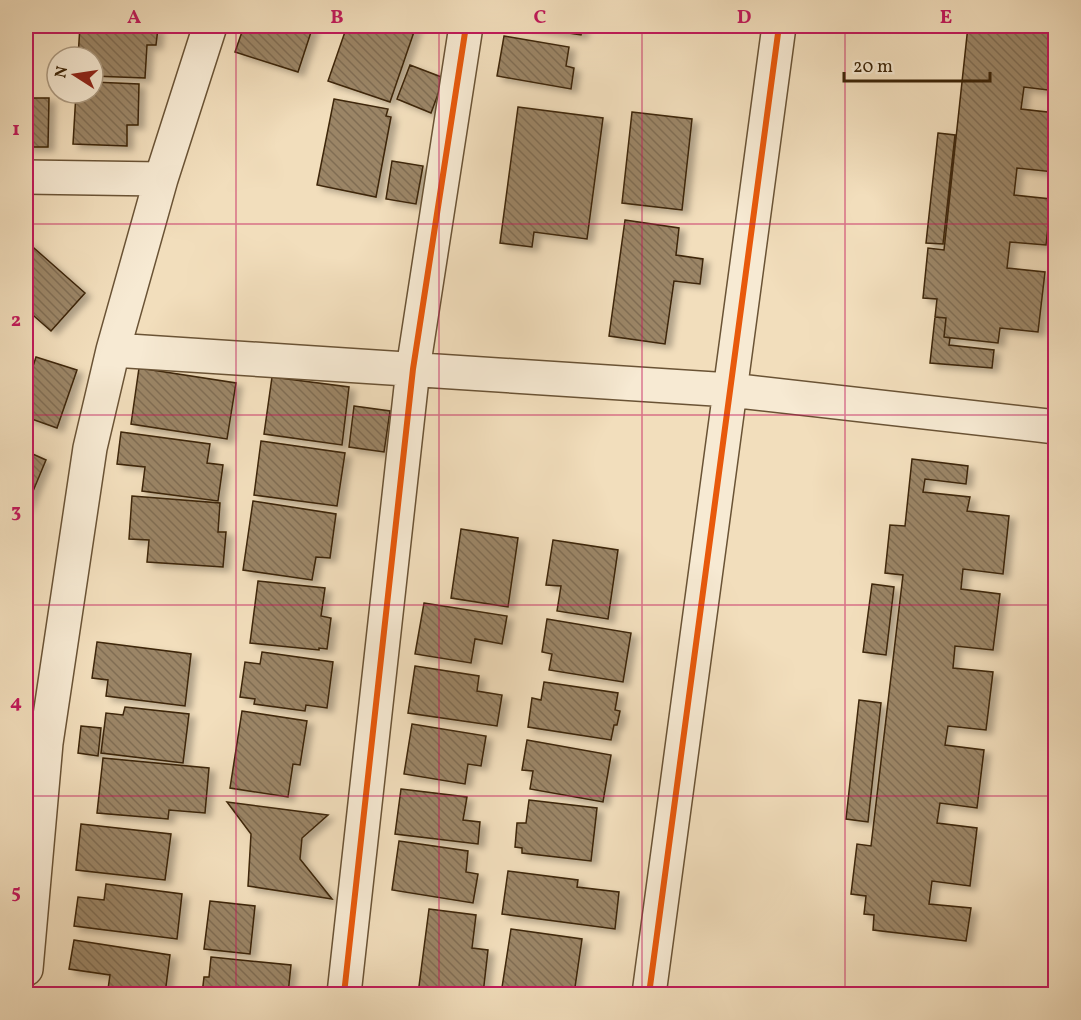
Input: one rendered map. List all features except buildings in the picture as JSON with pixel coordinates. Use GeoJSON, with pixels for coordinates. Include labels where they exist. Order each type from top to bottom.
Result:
{"type":"FeatureCollection","features":[{"type":"Feature","properties":{"kind":"street"},"geometry":{"type":"LineString","coordinates":[[26,969],[36,740],[90,448],[113,350],[161,179],[210,26]]}},
{"type":"Feature","properties":{"kind":"street"},"geometry":{"type":"LineString","coordinates":[[344,994],[413,369],[466,26]]}},
{"type":"Feature","properties":{"kind":"street"},"geometry":{"type":"LineString","coordinates":[[649,994],[779,26]]}},
{"type":"Feature","properties":{"kind":"street"},"geometry":{"type":"LineString","coordinates":[[26,177],[161,179]]}},
{"type":"Feature","properties":{"kind":"street"},"geometry":{"type":"LineString","coordinates":[[113,350],[730,390],[1056,427]]}},
{"type":"Feature","properties":{"kind":"cycle path"},"geometry":{"type":"LineString","coordinates":[[344,994],[413,369],[466,26]]}},
{"type":"Feature","properties":{"kind":"cycle path"},"geometry":{"type":"LineString","coordinates":[[649,994],[779,26]]}}]}
